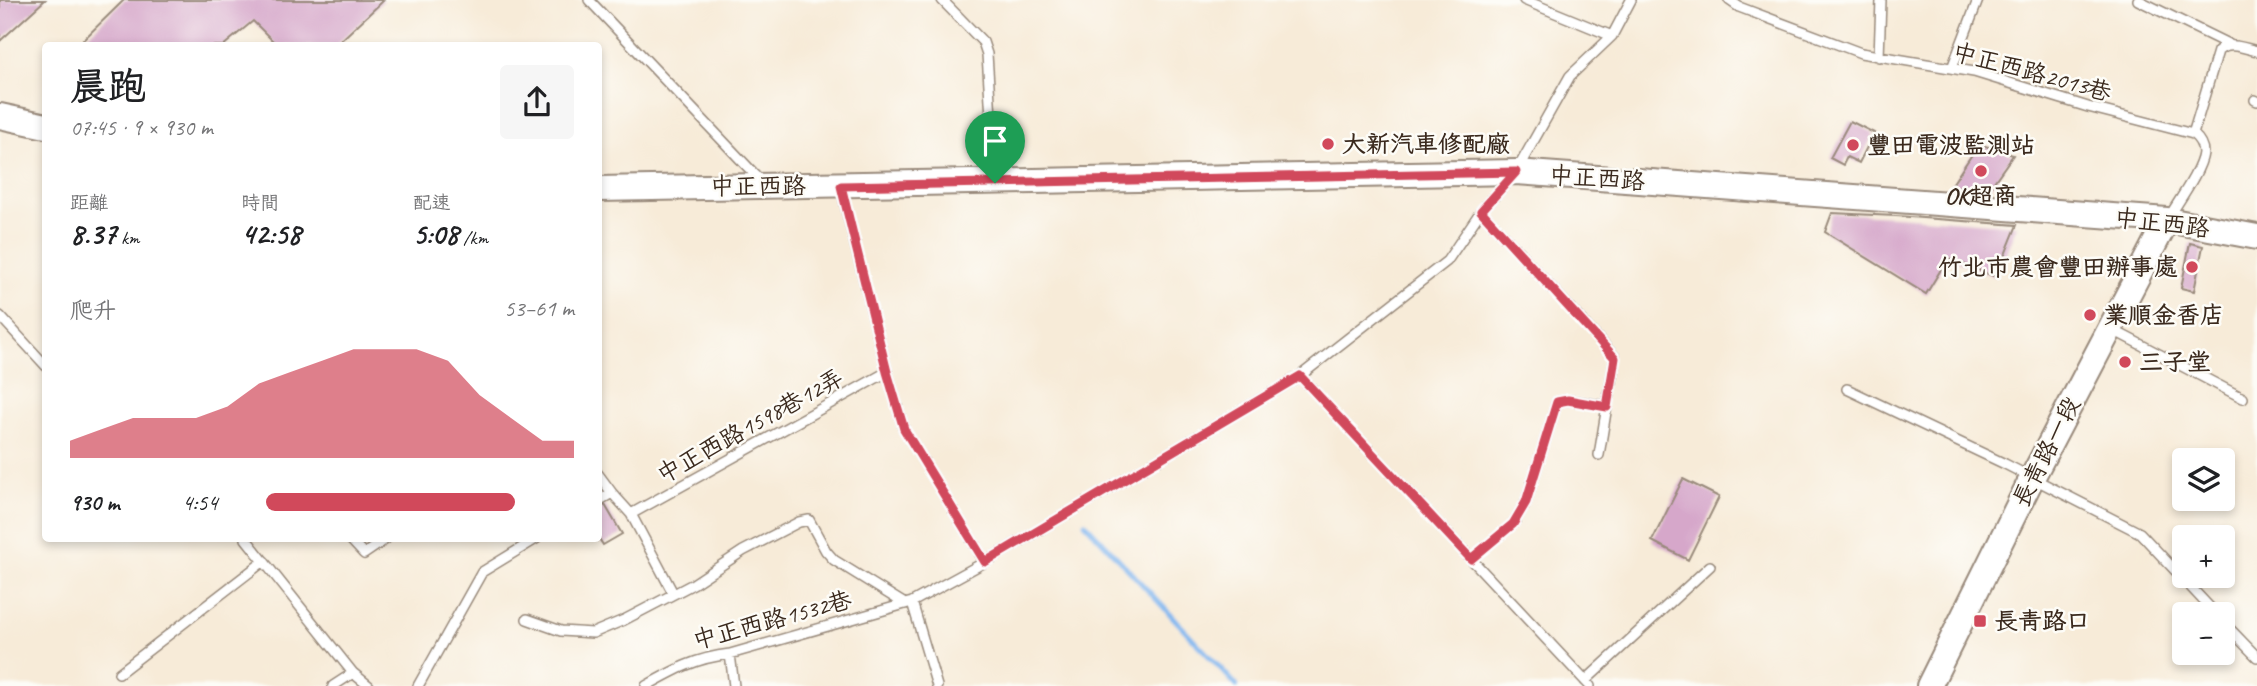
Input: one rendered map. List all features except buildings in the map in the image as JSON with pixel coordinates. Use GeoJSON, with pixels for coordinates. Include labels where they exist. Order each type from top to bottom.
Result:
{"type":"FeatureCollection","features":[{"type":"Feature","properties":{"kind":"main road"},"geometry":{"type":"LineString","coordinates":[[0,116],[42,125]]}},
{"type":"Feature","properties":{"kind":"main road","name":"中正西路"},"geometry":{"type":"LineString","coordinates":[[602,189],[1516,172],[2167,220],[2257,237]]}},
{"type":"Feature","properties":{"kind":"main road","name":"長青路一段"},"geometry":{"type":"LineString","coordinates":[[1928,686],[2032,478],[2167,220]]}},
{"type":"Feature","properties":{"kind":"lane"},"geometry":{"type":"LineString","coordinates":[[589,0],[765,185]]}},
{"type":"Feature","properties":{"kind":"lane"},"geometry":{"type":"LineString","coordinates":[[942,0],[983,42],[987,54],[995,183]]}},
{"type":"Feature","properties":{"kind":"lane"},"geometry":{"type":"LineString","coordinates":[[1524,0],[1612,36]]}},
{"type":"Feature","properties":{"kind":"lane","name":"中正西路1532巷"},"geometry":{"type":"LineString","coordinates":[[646,686],[685,664],[706,656],[730,654],[908,603],[985,562],[1300,376],[1447,261],[1481,211],[1516,172],[1570,76],[1612,36],[1631,0]]}},
{"type":"Feature","properties":{"kind":"lane","name":"中正西路2013巷"},"geometry":{"type":"LineString","coordinates":[[1729,0],[1740,7],[1861,54],[1974,72],[2088,107],[2193,134]]}},
{"type":"Feature","properties":{"kind":"lane"},"geometry":{"type":"LineString","coordinates":[[1880,57],[1881,0]]}},
{"type":"Feature","properties":{"kind":"lane"},"geometry":{"type":"LineString","coordinates":[[1952,68],[1978,0]]}},
{"type":"Feature","properties":{"kind":"lane"},"geometry":{"type":"LineString","coordinates":[[2138,0],[2231,45],[2257,51]]}},
{"type":"Feature","properties":{"kind":"lane"},"geometry":{"type":"LineString","coordinates":[[2167,220],[2200,164],[2203,152],[2200,139],[2193,134],[2218,51],[2223,46],[2231,45]]}},
{"type":"Feature","properties":{"kind":"lane"},"geometry":{"type":"LineString","coordinates":[[841,186],[887,372],[904,429],[985,562]]}},
{"type":"Feature","properties":{"kind":"lane"},"geometry":{"type":"LineString","coordinates":[[1481,211],[1615,358],[1599,455]]}},
{"type":"Feature","properties":{"kind":"lane"},"geometry":{"type":"LineString","coordinates":[[0,316],[42,362]]}},
{"type":"Feature","properties":{"kind":"lane"},"geometry":{"type":"LineString","coordinates":[[2110,328],[2242,398]]}},
{"type":"Feature","properties":{"kind":"lane","name":"中正西路1598巷12弄"},"geometry":{"type":"LineString","coordinates":[[631,514],[887,372]]}},
{"type":"Feature","properties":{"kind":"lane"},"geometry":{"type":"LineString","coordinates":[[1300,376],[1588,684],[1710,566]]}},
{"type":"Feature","properties":{"kind":"lane"},"geometry":{"type":"LineString","coordinates":[[1847,389],[2140,533],[2205,602]]}},
{"type":"Feature","properties":{"kind":"lane"},"geometry":{"type":"LineString","coordinates":[[1471,559],[1513,524],[1526,502],[1557,402],[1568,400],[1607,407]]}},
{"type":"Feature","properties":{"kind":"lane"},"geometry":{"type":"LineString","coordinates":[[602,479],[631,514],[673,593]]}},
{"type":"Feature","properties":{"kind":"lane"},"geometry":{"type":"LineString","coordinates":[[602,499],[612,493]]}},
{"type":"Feature","properties":{"kind":"lane"},"geometry":{"type":"LineString","coordinates":[[527,619],[561,631],[593,633],[694,584],[743,551],[799,522],[809,520],[827,551],[835,559],[908,603],[937,686]]}},
{"type":"Feature","properties":{"kind":"lane"},"geometry":{"type":"LineString","coordinates":[[248,542],[353,673],[369,686]]}},
{"type":"Feature","properties":{"kind":"lane"},"geometry":{"type":"LineString","coordinates":[[353,542],[364,554],[382,542]]}},
{"type":"Feature","properties":{"kind":"lane"},"geometry":{"type":"LineString","coordinates":[[418,686],[482,572],[531,542]]}},
{"type":"Feature","properties":{"kind":"lane"},"geometry":{"type":"LineString","coordinates":[[119,673],[264,561]]}},
{"type":"Feature","properties":{"kind":"lane"},"geometry":{"type":"LineString","coordinates":[[2235,634],[2257,657]]}},
{"type":"Feature","properties":{"kind":"lane"},"geometry":{"type":"LineString","coordinates":[[730,654],[734,686]]}},
{"type":"Feature","properties":{"kind":"lane"},"geometry":{"type":"LineString","coordinates":[[333,686],[353,673]]}},
{"type":"Feature","properties":{"kind":"waterway"},"geometry":{"type":"LineString","coordinates":[[1085,523],[1237,686]]}},
{"type":"Feature","properties":{"kind":"place","name":"大新汽車修配廠"},"geometry":{"type":"Point","coordinates":[1328,144]}},
{"type":"Feature","properties":{"kind":"place","name":"豐田電波監測站"},"geometry":{"type":"Point","coordinates":[1853,145]}},
{"type":"Feature","properties":{"kind":"place","name":"OK超商"},"geometry":{"type":"Point","coordinates":[1981,171]}},
{"type":"Feature","properties":{"kind":"place","name":"竹北市農會豐田辦事處"},"geometry":{"type":"Point","coordinates":[2192,267]}},
{"type":"Feature","properties":{"kind":"place","name":"業順金香店"},"geometry":{"type":"Point","coordinates":[2090,315]}},
{"type":"Feature","properties":{"kind":"place","name":"三子堂"},"geometry":{"type":"Point","coordinates":[2125,362]}},
{"type":"Feature","properties":{"kind":"place","name":"長青路口"},"geometry":{"type":"Point","coordinates":[1980,621]}},
{"type":"Feature","properties":{"kind":"route"},"geometry":{"type":"LineString","coordinates":[[1516,172],[1481,211],[1615,358],[1607,407],[1568,400],[1557,402],[1526,502],[1513,524],[1471,559],[1300,376],[985,562],[904,429],[887,372],[841,186],[995,183],[1516,172]]}}]}
